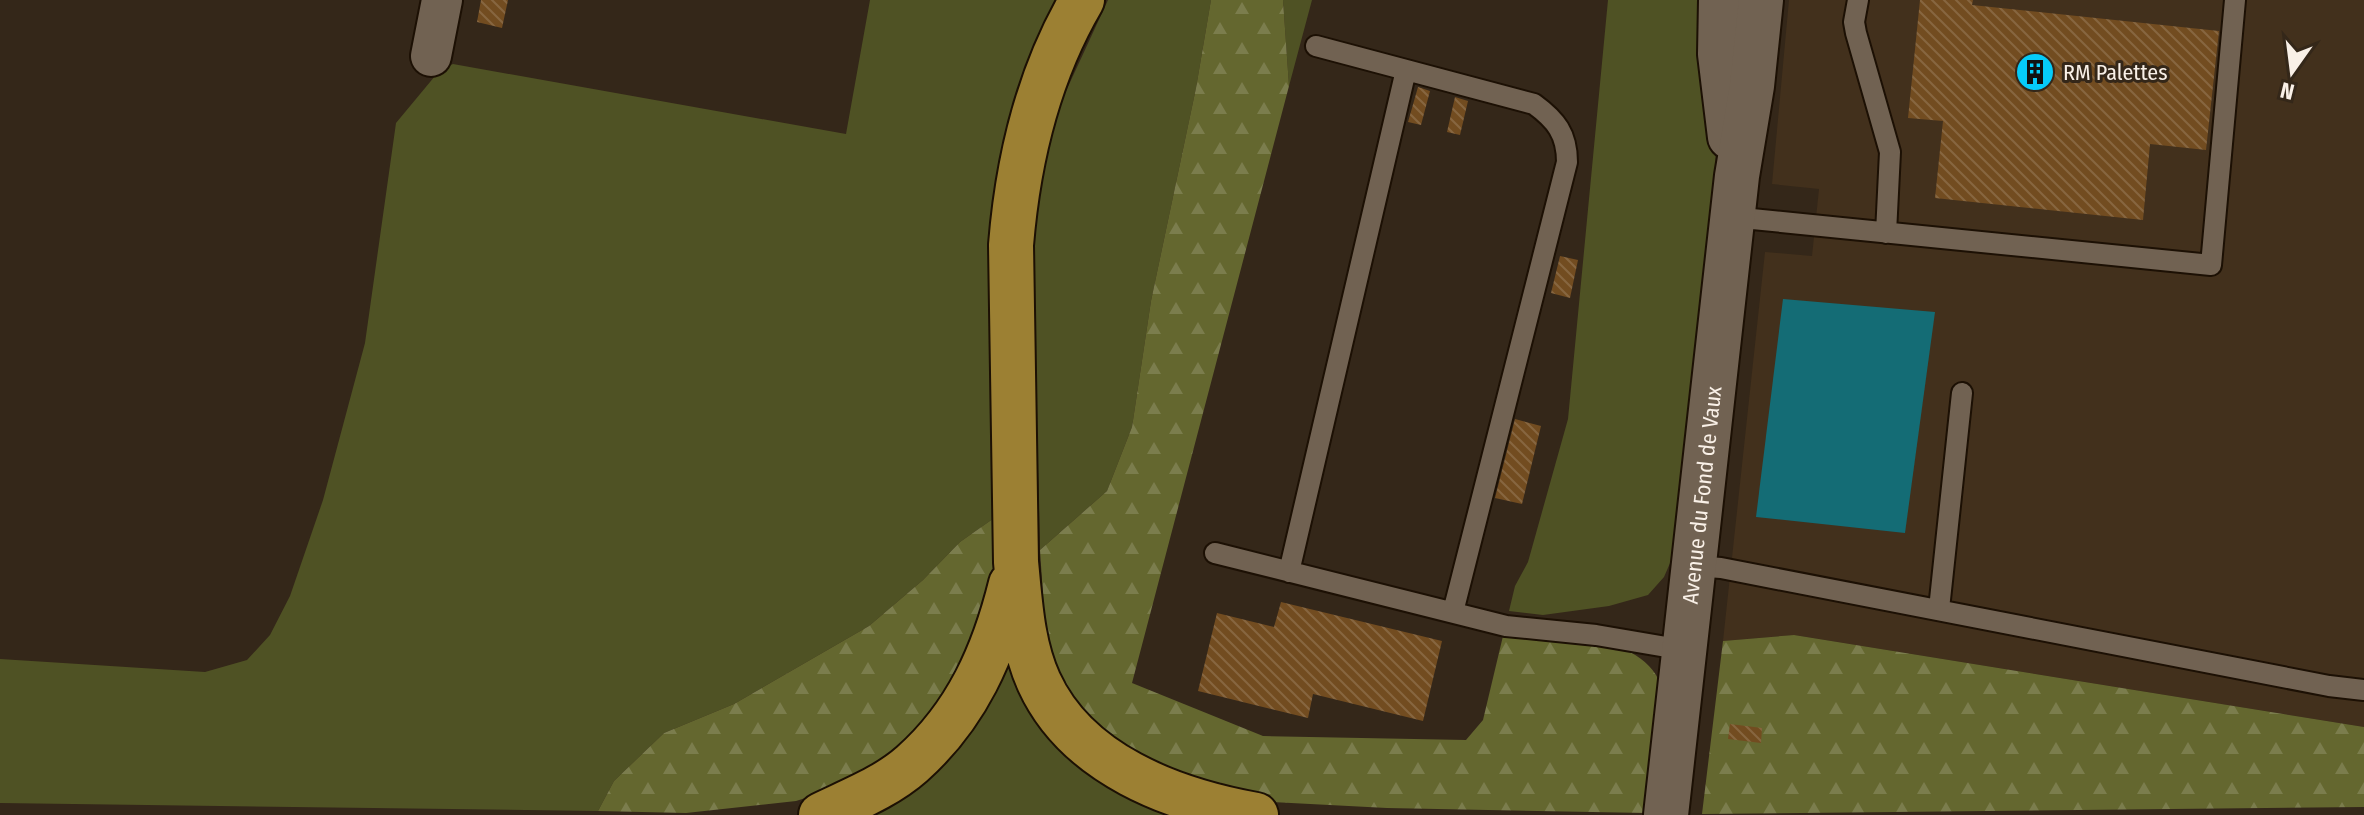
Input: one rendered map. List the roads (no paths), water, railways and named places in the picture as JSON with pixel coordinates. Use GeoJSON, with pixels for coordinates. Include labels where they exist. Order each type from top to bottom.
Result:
{"type":"FeatureCollection","features":[{"type":"Feature","properties":{"kind":"highway"},"geometry":{"type":"LineString","coordinates":[[1082,0],[1056,52],[1040,94],[1015,196],[1011,245],[1016,562],[1023,626],[1039,683],[1058,712],[1088,746],[1123,770],[1164,790],[1256,815]]}},
{"type":"Feature","properties":{"kind":"highway"},"geometry":{"type":"LineString","coordinates":[[821,815],[884,784],[912,764],[964,704],[984,669],[1001,626],[1016,562]]}},
{"type":"Feature","properties":{"kind":"street"},"geometry":{"type":"LineString","coordinates":[[431,56],[442,0]]}},
{"type":"Feature","properties":{"kind":"street","name":"Avenue du Fond de Vaux"},"geometry":{"type":"LineString","coordinates":[[1721,0],[1720,54],[1734,197]]}},
{"type":"Feature","properties":{"kind":"street","name":"Avenue du Fond de Vaux"},"geometry":{"type":"LineString","coordinates":[[1666,815],[1734,197],[1752,86],[1761,0]]}},
{"type":"Feature","properties":{"kind":"lane"},"geometry":{"type":"LineString","coordinates":[[1858,0],[1854,22],[1856,33],[1890,152],[1886,233]]}},
{"type":"Feature","properties":{"kind":"lane"},"geometry":{"type":"LineString","coordinates":[[1734,197],[1886,233],[2211,265],[2235,0]]}},
{"type":"Feature","properties":{"kind":"lane"},"geometry":{"type":"LineString","coordinates":[[1316,46],[1534,104],[1555,119],[1567,144],[1567,162],[1453,612]]}},
{"type":"Feature","properties":{"kind":"lane"},"geometry":{"type":"LineString","coordinates":[[1289,572],[1406,70]]}},
{"type":"Feature","properties":{"kind":"lane"},"geometry":{"type":"LineString","coordinates":[[1939,609],[1962,393]]}},
{"type":"Feature","properties":{"kind":"lane"},"geometry":{"type":"LineString","coordinates":[[1215,553],[1506,626],[1596,635],[1684,650]]}},
{"type":"Feature","properties":{"kind":"lane"},"geometry":{"type":"LineString","coordinates":[[1694,566],[1721,568],[2329,686],[2364,690]]}},
{"type":"Feature","properties":{"kind":"water"},"geometry":{"type":"Polygon","coordinates":[[[1783,299],[1935,312],[1905,533],[1756,517],[1783,299]]]}},
{"type":"Feature","properties":{"kind":"place","name":"RM Palettes"},"geometry":{"type":"Point","coordinates":[2035,72]}}]}
